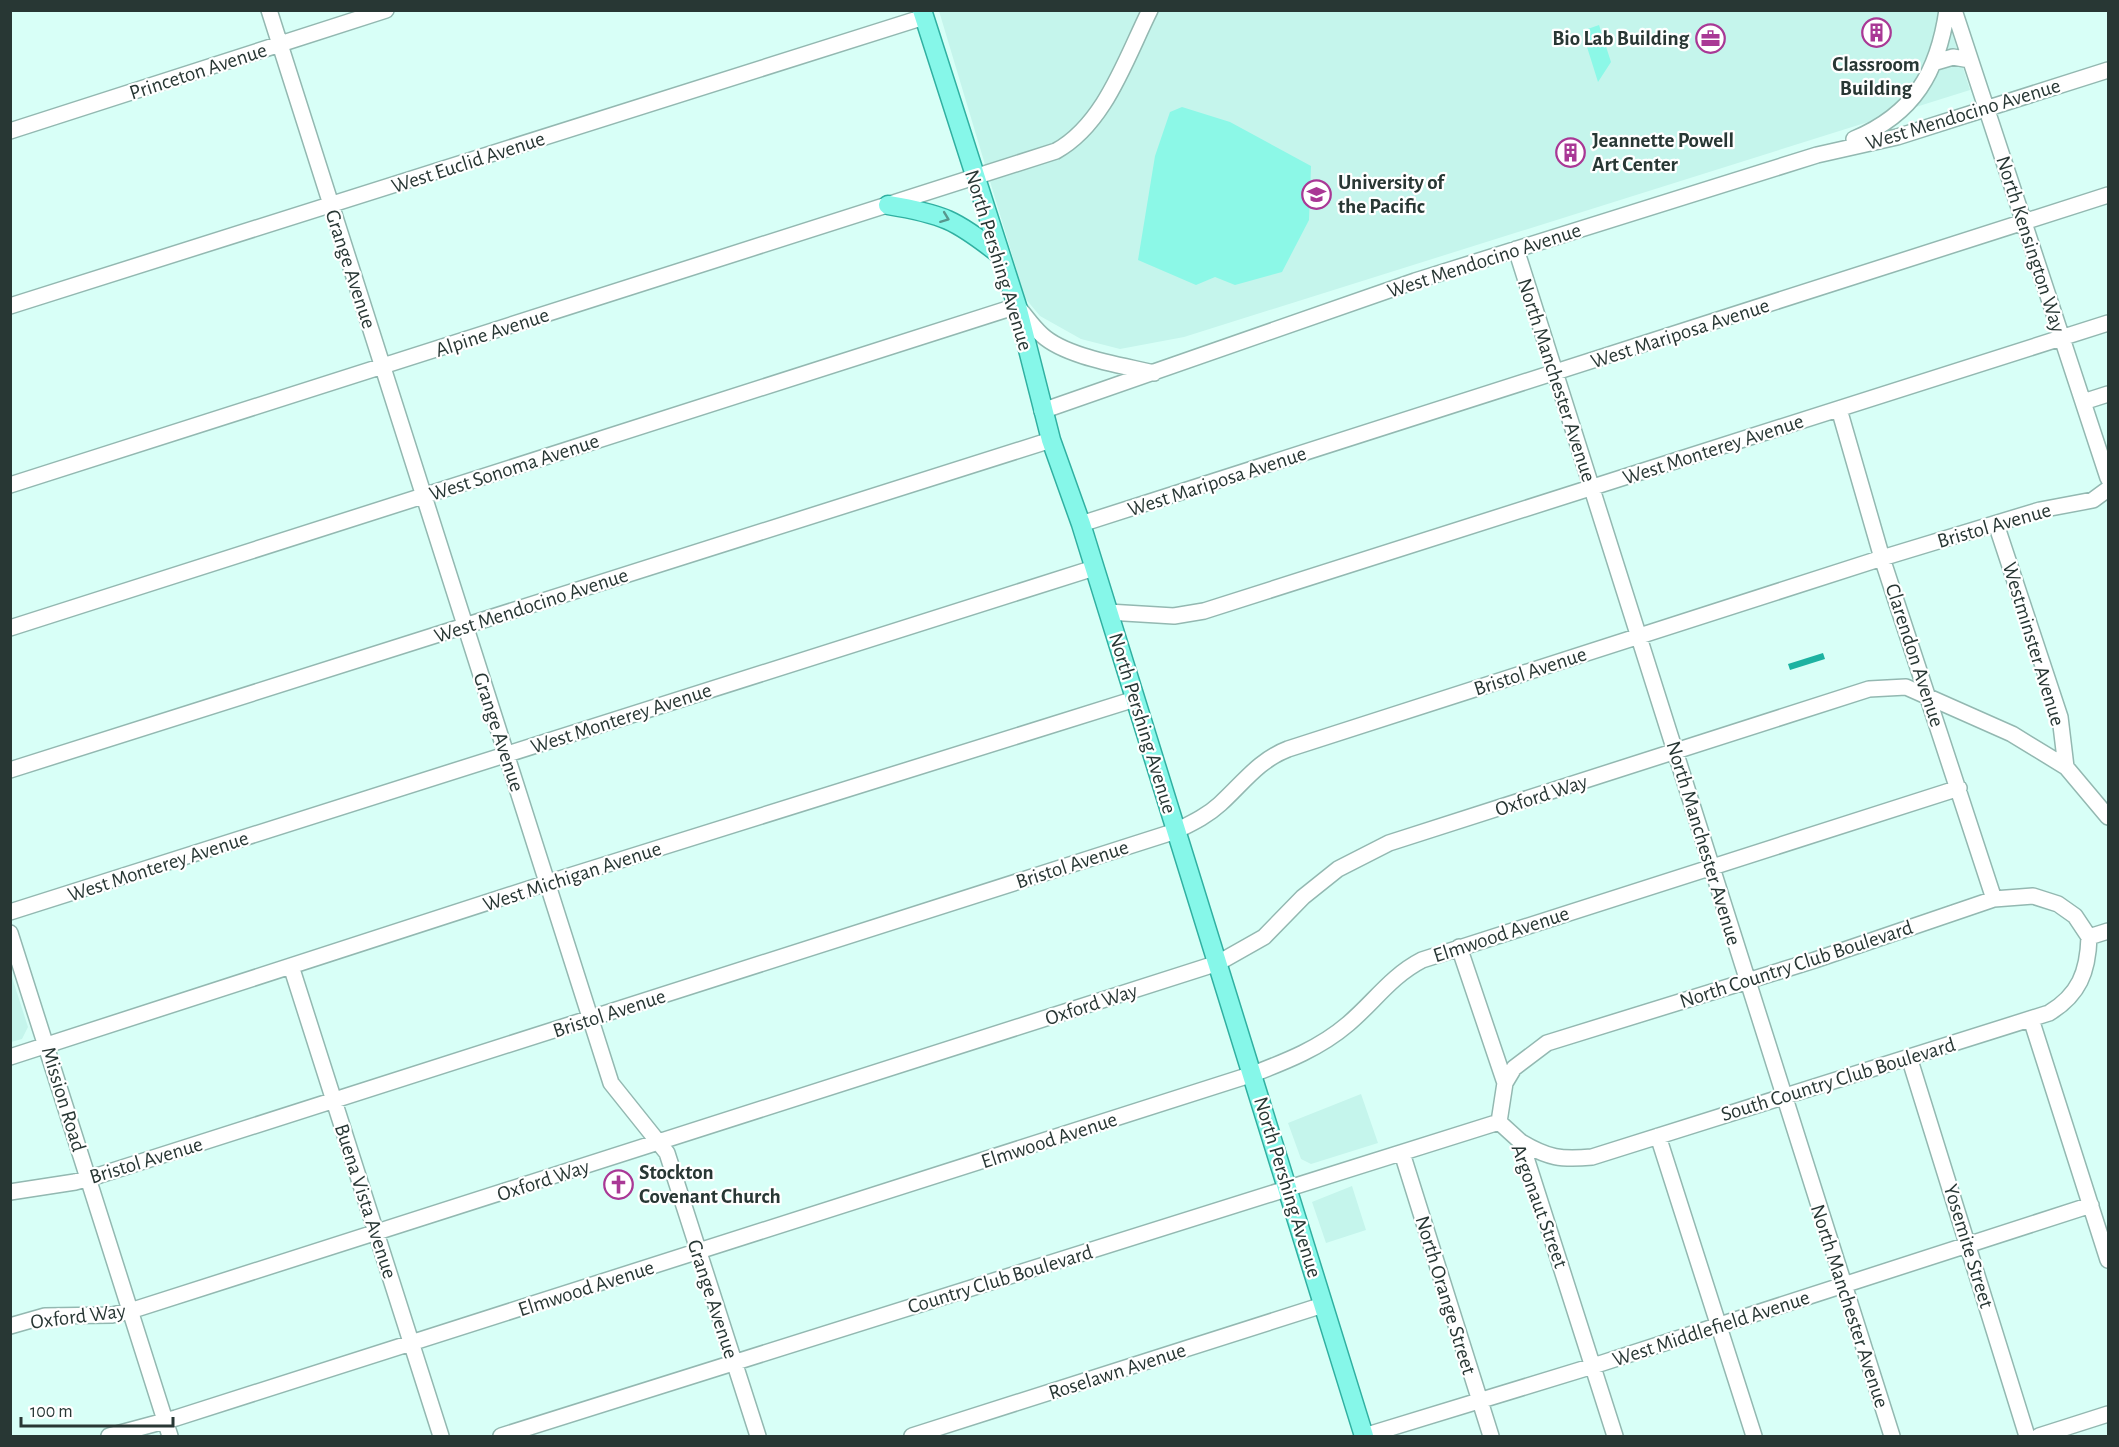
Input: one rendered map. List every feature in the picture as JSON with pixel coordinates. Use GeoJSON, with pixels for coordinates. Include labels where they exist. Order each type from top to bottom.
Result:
{"type":"FeatureCollection","features":[{"type":"Feature","properties":{"kind":"main road","name":"North Pershing Avenue"},"geometry":{"type":"LineString","coordinates":[[923,14],[1017,306],[1042,411],[1108,612],[1289,1188],[1364,1436]]}},
{"type":"Feature","properties":{"kind":"main road"},"geometry":{"type":"LineString","coordinates":[[888,206],[926,211],[950,219],[999,254]]}},
{"type":"Feature","properties":{"kind":"street","name":"Grange Avenue"},"geometry":{"type":"LineString","coordinates":[[269,10],[611,1083],[667,1153],[758,1437]]}},
{"type":"Feature","properties":{"kind":"street","name":"Princeton Avenue"},"geometry":{"type":"LineString","coordinates":[[10,131],[386,10]]}},
{"type":"Feature","properties":{"kind":"street","name":"Alpine Avenue"},"geometry":{"type":"LineString","coordinates":[[10,485],[1056,151],[1085,131],[1101,107],[1150,10]]}},
{"type":"Feature","properties":{"kind":"street","name":"West Mendocino Avenue"},"geometry":{"type":"LineString","coordinates":[[1817,155],[1874,131],[1893,118],[1920,89],[1936,62],[1947,10]]}},
{"type":"Feature","properties":{"kind":"street","name":"North Kensington Way"},"geometry":{"type":"LineString","coordinates":[[1954,10],[2109,478]]}},
{"type":"Feature","properties":{"kind":"street","name":"West Euclid Avenue"},"geometry":{"type":"LineString","coordinates":[[10,306],[331,206],[923,14]]}},
{"type":"Feature","properties":{"kind":"street"},"geometry":{"type":"LineString","coordinates":[[1936,62],[1953,57],[1970,60]]}},
{"type":"Feature","properties":{"kind":"street","name":"West Mendocino Avenue"},"geometry":{"type":"LineString","coordinates":[[1042,411],[1415,281],[1817,155],[1897,137],[2109,70]]}},
{"type":"Feature","properties":{"kind":"street","name":"West Mariposa Avenue"},"geometry":{"type":"LineString","coordinates":[[1080,524],[2109,195]]}},
{"type":"Feature","properties":{"kind":"street","name":"North Manchester Avenue"},"geometry":{"type":"LineString","coordinates":[[1516,249],[1892,1437]]}},
{"type":"Feature","properties":{"kind":"street"},"geometry":{"type":"LineString","coordinates":[[1017,306],[1043,336],[1069,350],[1154,373]]}},
{"type":"Feature","properties":{"kind":"street","name":"West Sonoma Avenue"},"geometry":{"type":"LineString","coordinates":[[10,628],[1017,306]]}},
{"type":"Feature","properties":{"kind":"street","name":"West Monterey Avenue"},"geometry":{"type":"LineString","coordinates":[[1108,612],[1192,615],[2109,323]]}},
{"type":"Feature","properties":{"kind":"street"},"geometry":{"type":"LineString","coordinates":[[2083,402],[2109,394]]}},
{"type":"Feature","properties":{"kind":"street","name":"Clarendon Avenue"},"geometry":{"type":"LineString","coordinates":[[1839,409],[1882,558],[1994,899]]}},
{"type":"Feature","properties":{"kind":"street","name":"West Mendocino Avenue"},"geometry":{"type":"LineString","coordinates":[[10,770],[1051,440]]}},
{"type":"Feature","properties":{"kind":"street","name":"Bristol Avenue"},"geometry":{"type":"LineString","coordinates":[[10,1192],[88,1178],[1176,831],[1199,820],[1219,805],[1252,771],[1279,752],[1882,558],[2050,507],[2093,500],[2109,489]]}},
{"type":"Feature","properties":{"kind":"street","name":"Westminster Avenue"},"geometry":{"type":"LineString","coordinates":[[1996,524],[2060,717],[2066,767]]}},
{"type":"Feature","properties":{"kind":"street","name":"West Monterey Avenue"},"geometry":{"type":"LineString","coordinates":[[10,912],[1094,568]]}},
{"type":"Feature","properties":{"kind":"street","name":"Oxford Way"},"geometry":{"type":"LineString","coordinates":[[10,1326],[45,1316],[112,1315],[130,1311],[1218,963],[1264,937],[1318,884],[1362,854],[1389,843],[1869,689],[1906,687],[2012,734],[2066,767],[2109,817]]}},
{"type":"Feature","properties":{"kind":"street","name":"West Michigan Avenue"},"geometry":{"type":"LineString","coordinates":[[10,1057],[547,884],[1135,699]]}},
{"type":"Feature","properties":{"kind":"street","name":"Elmwood Avenue"},"geometry":{"type":"LineString","coordinates":[[109,1437],[699,1252],[1253,1074],[1294,1058],[1333,1036],[1363,1010],[1395,977],[1411,966],[1459,947],[1959,788]]}},
{"type":"Feature","properties":{"kind":"street","name":"North Country Club Boulevard"},"geometry":{"type":"LineString","coordinates":[[1505,1083],[1514,1068],[1547,1043],[1747,981],[1994,899],[2033,896],[2050,900],[2075,916],[2089,937]]}},
{"type":"Feature","properties":{"kind":"street"},"geometry":{"type":"LineString","coordinates":[[2089,937],[2109,931]]}},
{"type":"Feature","properties":{"kind":"street","name":"Mission Road"},"geometry":{"type":"LineString","coordinates":[[10,933],[170,1437]]}},
{"type":"Feature","properties":{"kind":"street","name":"South Country Club Boulevard"},"geometry":{"type":"LineString","coordinates":[[1521,1142],[1542,1155],[1565,1160],[1592,1157],[2049,1013],[2072,997],[2086,971],[2089,937]]}},
{"type":"Feature","properties":{"kind":"street","name":"Argonaut Street"},"geometry":{"type":"LineString","coordinates":[[1459,947],[1505,1083],[1499,1122],[1521,1142],[1615,1437]]}},
{"type":"Feature","properties":{"kind":"street","name":"Buena Vista Avenue"},"geometry":{"type":"LineString","coordinates":[[291,966],[441,1437]]}},
{"type":"Feature","properties":{"kind":"street"},"geometry":{"type":"LineString","coordinates":[[2031,1019],[2109,1260]]}},
{"type":"Feature","properties":{"kind":"street","name":"Yosemite Street"},"geometry":{"type":"LineString","coordinates":[[1909,1057],[2027,1437]]}},
{"type":"Feature","properties":{"kind":"street","name":"Country Club Boulevard"},"geometry":{"type":"LineString","coordinates":[[501,1437],[1499,1122]]}},
{"type":"Feature","properties":{"kind":"street"},"geometry":{"type":"LineString","coordinates":[[1658,1136],[1754,1437]]}},
{"type":"Feature","properties":{"kind":"street","name":"North Orange Street"},"geometry":{"type":"LineString","coordinates":[[1402,1153],[1491,1437]]}},
{"type":"Feature","properties":{"kind":"street","name":"West Middlefield Avenue"},"geometry":{"type":"LineString","coordinates":[[1364,1436],[1480,1402],[2091,1206]]}},
{"type":"Feature","properties":{"kind":"street","name":"Roselawn Avenue"},"geometry":{"type":"LineString","coordinates":[[912,1437],[1323,1305]]}},
{"type":"Feature","properties":{"kind":"street"},"geometry":{"type":"LineString","coordinates":[[2039,1437],[2109,1413]]}},
{"type":"Feature","properties":{"kind":"shaded area","name":"University of the Pacific"},"geometry":{"type":"Polygon","coordinates":[[[939,11],[1945,11],[1970,90],[1184,337],[1120,349],[1081,339],[1040,316],[1025,298],[939,11]]]}},
{"type":"Feature","properties":{"kind":"shaded area"},"geometry":{"type":"Polygon","coordinates":[[[1599,25],[1611,62],[1598,82],[1582,31],[1599,25]]]}},
{"type":"Feature","properties":{"kind":"shaded area"},"geometry":{"type":"Polygon","coordinates":[[[1182,107],[1230,122],[1311,166],[1309,220],[1282,272],[1235,285],[1215,277],[1196,285],[1138,260],[1155,156],[1170,112],[1182,107]]]}},
{"type":"Feature","properties":{"kind":"shaded area"},"geometry":{"type":"Polygon","coordinates":[[[1823,653],[1825,659],[1790,670],[1788,664],[1823,653]]]}},
{"type":"Feature","properties":{"kind":"shaded area"},"geometry":{"type":"Polygon","coordinates":[[[10,971],[28,1027],[22,1039],[11,1042],[10,971]]]}},
{"type":"Feature","properties":{"kind":"shaded area"},"geometry":{"type":"Polygon","coordinates":[[[1361,1094],[1378,1143],[1311,1164],[1301,1159],[1288,1123],[1361,1094]]]}},
{"type":"Feature","properties":{"kind":"shaded area"},"geometry":{"type":"Polygon","coordinates":[[[1352,1186],[1366,1230],[1326,1243],[1312,1202],[1352,1186]]]}},
{"type":"Feature","properties":{"kind":"place","name":"Classroom Building"},"geometry":{"type":"Point","coordinates":[1876,33]}},
{"type":"Feature","properties":{"kind":"place","name":"Bio Lab Building"},"geometry":{"type":"Point","coordinates":[1710,38]}},
{"type":"Feature","properties":{"kind":"place","name":"Jeannette Powell Art Center"},"geometry":{"type":"Point","coordinates":[1571,152]}},
{"type":"Feature","properties":{"kind":"place","name":"University of the Pacific"},"geometry":{"type":"Point","coordinates":[1317,194]}},
{"type":"Feature","properties":{"kind":"place","name":"Stockton Covenant Church"},"geometry":{"type":"Point","coordinates":[618,1184]}}]}
